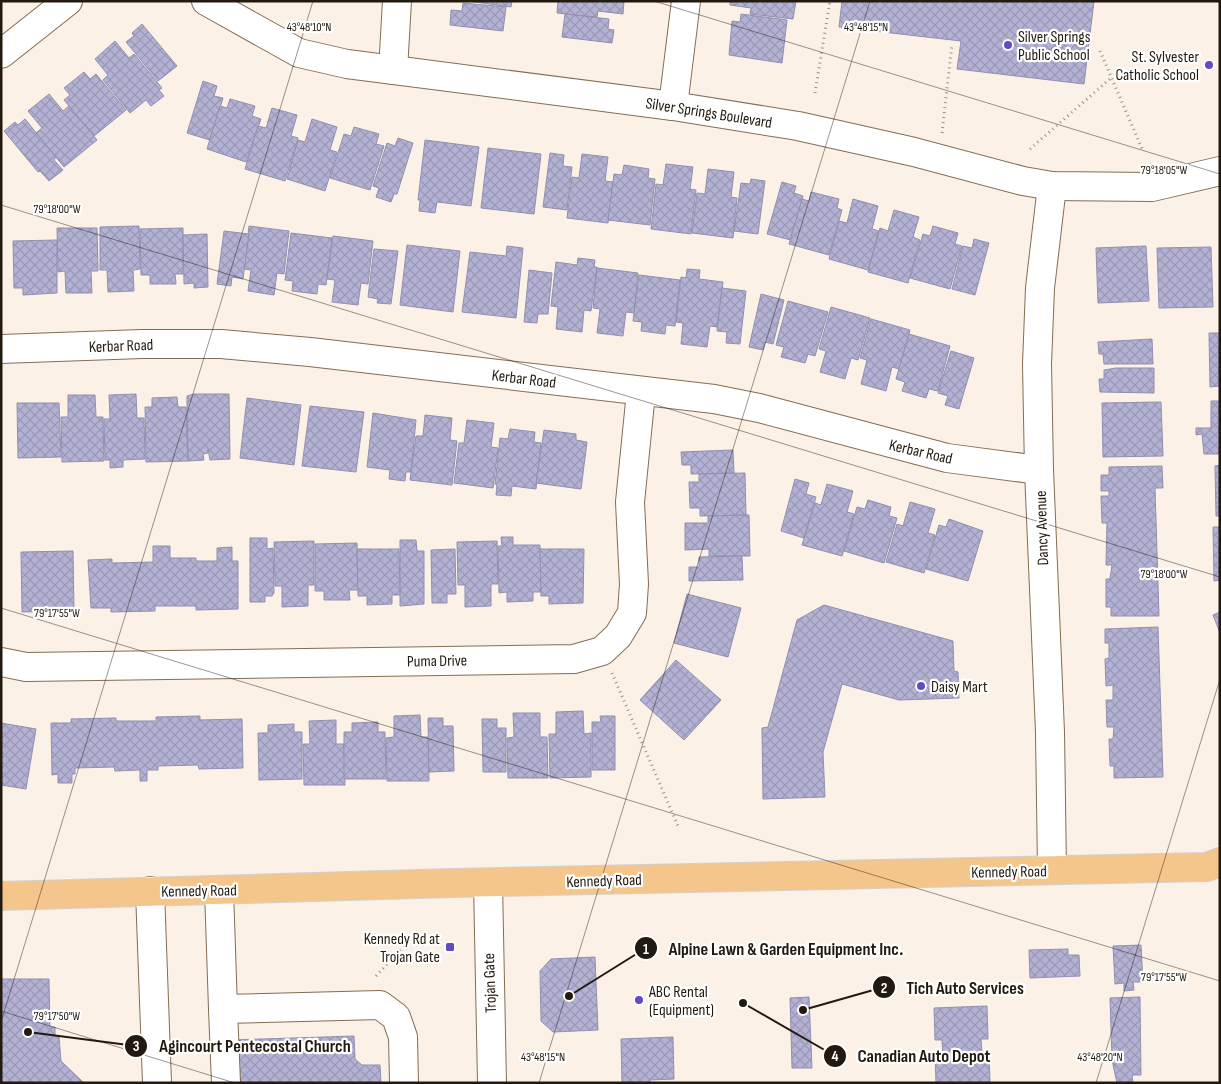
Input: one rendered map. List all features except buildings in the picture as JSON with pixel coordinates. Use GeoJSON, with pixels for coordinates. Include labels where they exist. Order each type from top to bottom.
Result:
{"type":"FeatureCollection","features":[{"type":"Feature","properties":{"kind":"main road","name":"Kennedy Road"},"geometry":{"type":"LineString","coordinates":[[1,896],[1215,867]]}},
{"type":"Feature","properties":{"kind":"street"},"geometry":{"type":"LineString","coordinates":[[1,54],[68,1]]}},
{"type":"Feature","properties":{"kind":"street","name":"Silver Springs Boulevard"},"geometry":{"type":"LineString","coordinates":[[206,1],[299,53],[347,64],[673,106],[798,126],[934,156],[1023,181],[1052,186],[1152,187],[1220,171]]}},
{"type":"Feature","properties":{"kind":"street"},"geometry":{"type":"LineString","coordinates":[[393,70],[397,1]]}},
{"type":"Feature","properties":{"kind":"street"},"geometry":{"type":"LineString","coordinates":[[673,106],[686,1]]}},
{"type":"Feature","properties":{"kind":"street","name":"Dancy Avenue"},"geometry":{"type":"LineString","coordinates":[[1052,186],[1040,288],[1037,364],[1039,470],[1050,732],[1052,870]]}},
{"type":"Feature","properties":{"kind":"street","name":"Kerbar Road"},"geometry":{"type":"LineString","coordinates":[[1,349],[142,344],[221,344],[310,352],[640,392],[714,399],[759,408],[947,458],[1039,470]]}},
{"type":"Feature","properties":{"kind":"street","name":"Puma Drive"},"geometry":{"type":"LineString","coordinates":[[1,662],[26,667],[574,659],[602,651],[618,636],[632,613],[634,584],[630,502],[640,392]]}},
{"type":"Feature","properties":{"kind":"street","name":"Trojan Gate"},"geometry":{"type":"LineString","coordinates":[[488,883],[492,1083]]}},
{"type":"Feature","properties":{"kind":"street"},"geometry":{"type":"LineString","coordinates":[[219,890],[226,1083]]}},
{"type":"Feature","properties":{"kind":"street"},"geometry":{"type":"LineString","coordinates":[[150,891],[157,1083]]}},
{"type":"Feature","properties":{"kind":"street"},"geometry":{"type":"LineString","coordinates":[[223,1009],[380,1005],[396,1017],[403,1037],[404,1083]]}},
{"type":"Feature","properties":{"kind":"path"},"geometry":{"type":"LineString","coordinates":[[815,92],[830,1]]}},
{"type":"Feature","properties":{"kind":"path"},"geometry":{"type":"LineString","coordinates":[[934,156],[944,127],[952,44]]}},
{"type":"Feature","properties":{"kind":"path"},"geometry":{"type":"LineString","coordinates":[[1100,51],[1143,151]]}},
{"type":"Feature","properties":{"kind":"path"},"geometry":{"type":"LineString","coordinates":[[1030,149],[1111,78]]}},
{"type":"Feature","properties":{"kind":"path"},"geometry":{"type":"LineString","coordinates":[[602,651],[678,826]]}},
{"type":"Feature","properties":{"kind":"path"},"geometry":{"type":"LineString","coordinates":[[376,976],[418,931]]}},
{"type":"Feature","properties":{"kind":"place","name":"Silver Springs Public School"},"geometry":{"type":"Point","coordinates":[1008,45]}},
{"type":"Feature","properties":{"kind":"place","name":"St. Sylvester Catholic School"},"geometry":{"type":"Point","coordinates":[1209,65]}},
{"type":"Feature","properties":{"kind":"place","name":"Daisy Mart"},"geometry":{"type":"Point","coordinates":[921,686]}},
{"type":"Feature","properties":{"kind":"place","name":"Kennedy Rd at Trojan Gate"},"geometry":{"type":"Point","coordinates":[450,947]}},
{"type":"Feature","properties":{"kind":"place","name":"Alpine Lawn & Garden Equipment Inc."},"geometry":{"type":"Point","coordinates":[569,996]}},
{"type":"Feature","properties":{"kind":"place","name":"ABC Rental (Equipment)"},"geometry":{"type":"Point","coordinates":[639,1000]}},
{"type":"Feature","properties":{"kind":"place","name":"Canadian Auto Depot"},"geometry":{"type":"Point","coordinates":[743,1003]}},
{"type":"Feature","properties":{"kind":"place","name":"Tich Auto Services"},"geometry":{"type":"Point","coordinates":[803,1010]}},
{"type":"Feature","properties":{"kind":"place","name":"Agincourt Pentecostal Church"},"geometry":{"type":"Point","coordinates":[28,1032]}}]}
